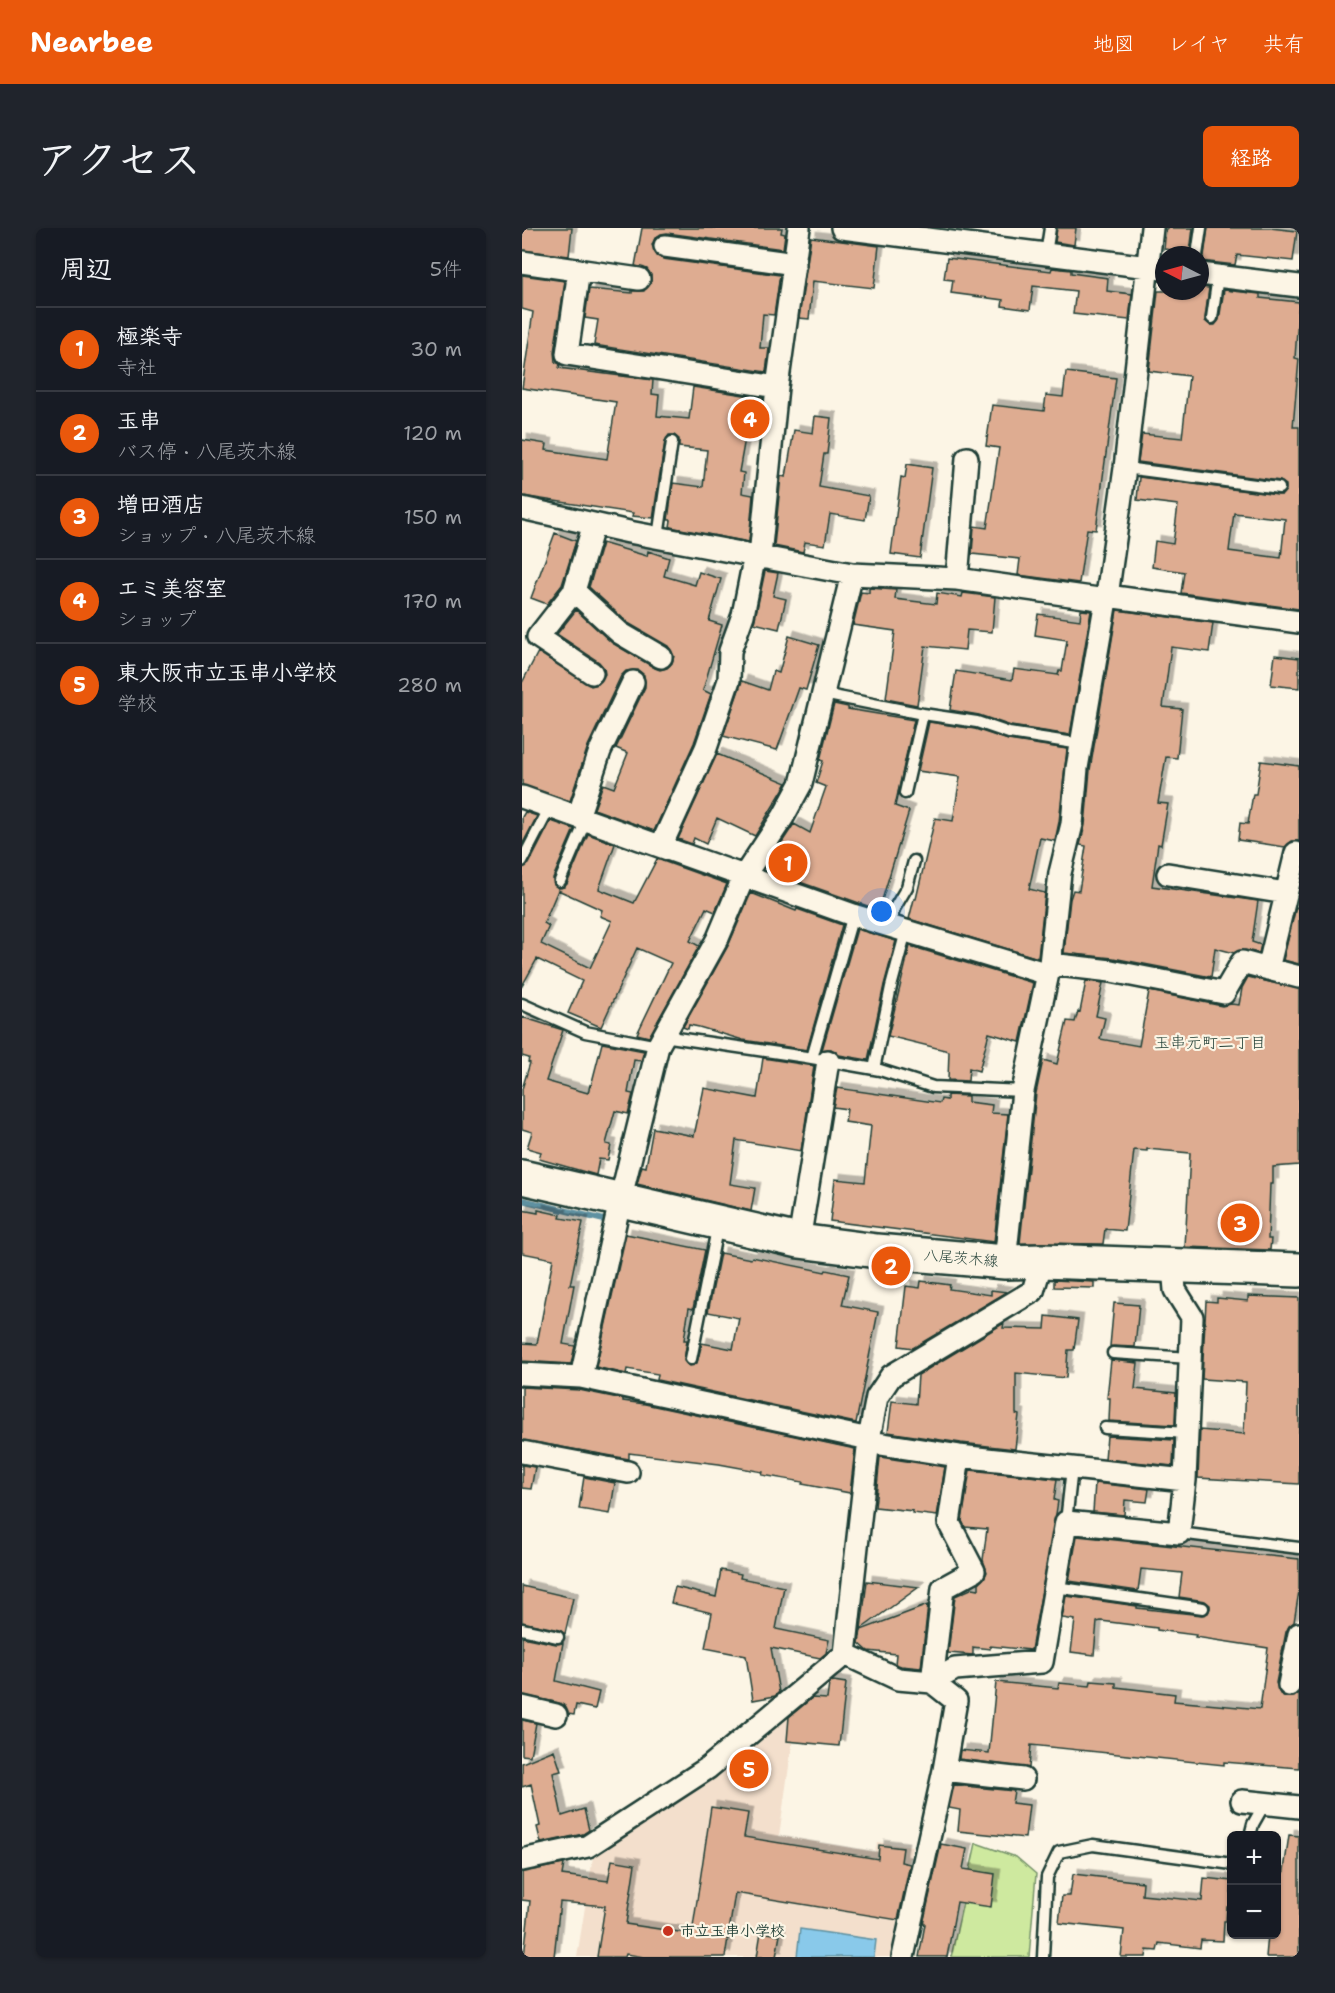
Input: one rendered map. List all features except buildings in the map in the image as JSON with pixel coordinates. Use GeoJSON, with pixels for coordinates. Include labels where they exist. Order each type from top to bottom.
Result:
{"type":"FeatureCollection","features":[{"type":"Feature","properties":{"kind":"main road","name":"八尾茨木線"},"geometry":{"type":"LineString","coordinates":[[522,1177],[799,1241],[877,1251],[1005,1262],[1042,1261],[1299,1269]]}},
{"type":"Feature","properties":{"kind":"street"},"geometry":{"type":"LineString","coordinates":[[661,846],[706,748],[729,680],[730,651],[743,615],[758,555],[777,387],[800,228]]}},
{"type":"Feature","properties":{"kind":"street"},"geometry":{"type":"LineString","coordinates":[[842,228],[1155,268]]}},
{"type":"Feature","properties":{"kind":"street"},"geometry":{"type":"LineString","coordinates":[[1152,228],[1155,258]]}},
{"type":"Feature","properties":{"kind":"street"},"geometry":{"type":"LineString","coordinates":[[665,246],[795,264]]}},
{"type":"Feature","properties":{"kind":"street"},"geometry":{"type":"LineString","coordinates":[[522,262],[639,279]]}},
{"type":"Feature","properties":{"kind":"street"},"geometry":{"type":"LineString","coordinates":[[579,270],[567,354],[777,387]]}},
{"type":"Feature","properties":{"kind":"street"},"geometry":{"type":"LineString","coordinates":[[1005,1262],[1023,1091],[1049,969],[1060,873],[1072,824],[1077,768],[1106,598],[1155,274]]}},
{"type":"Feature","properties":{"kind":"street"},"geometry":{"type":"LineString","coordinates":[[1209,275],[1299,282]]}},
{"type":"Feature","properties":{"kind":"street"},"geometry":{"type":"LineString","coordinates":[[957,579],[968,458]]}},
{"type":"Feature","properties":{"kind":"street"},"geometry":{"type":"LineString","coordinates":[[522,508],[852,574],[957,579],[1299,622]]}},
{"type":"Feature","properties":{"kind":"street"},"geometry":{"type":"LineString","coordinates":[[592,673],[530,634],[574,591],[594,524]]}},
{"type":"Feature","properties":{"kind":"street"},"geometry":{"type":"LineString","coordinates":[[580,1377],[620,1201],[660,1041],[718,938],[744,876],[783,817],[801,784],[852,574]]}},
{"type":"Feature","properties":{"kind":"street"},"geometry":{"type":"LineString","coordinates":[[574,591],[620,633],[661,657]]}},
{"type":"Feature","properties":{"kind":"street"},"geometry":{"type":"LineString","coordinates":[[582,818],[600,751],[633,682]]}},
{"type":"Feature","properties":{"kind":"street"},"geometry":{"type":"LineString","coordinates":[[522,797],[853,915],[1049,969],[1111,971],[1224,993],[1242,962],[1299,977]]}},
{"type":"Feature","properties":{"kind":"street"},"geometry":{"type":"LineString","coordinates":[[1268,969],[1296,853]]}},
{"type":"Feature","properties":{"kind":"street"},"geometry":{"type":"LineString","coordinates":[[1168,874],[1286,893]]}},
{"type":"Feature","properties":{"kind":"street"},"geometry":{"type":"LineString","coordinates":[[799,1241],[820,1060]]}},
{"type":"Feature","properties":{"kind":"street"},"geometry":{"type":"LineString","coordinates":[[522,1860],[588,1846],[708,1768],[845,1653],[869,1440],[877,1397],[891,1376],[1033,1292],[1042,1261]]}},
{"type":"Feature","properties":{"kind":"street"},"geometry":{"type":"LineString","coordinates":[[932,1682],[955,1669],[1042,1662],[1066,1522],[1179,1533],[1188,1433],[1192,1317],[1175,1290],[1173,1266]]}},
{"type":"Feature","properties":{"kind":"street"},"geometry":{"type":"LineString","coordinates":[[522,1374],[580,1377],[869,1440],[958,1456],[1185,1480]]}},
{"type":"Feature","properties":{"kind":"street"},"geometry":{"type":"LineString","coordinates":[[522,1452],[628,1472]]}},
{"type":"Feature","properties":{"kind":"street"},"geometry":{"type":"LineString","coordinates":[[932,1682],[943,1588],[974,1571],[949,1523],[958,1456]]}},
{"type":"Feature","properties":{"kind":"street"},"geometry":{"type":"LineString","coordinates":[[1289,1686],[1299,1634]]}},
{"type":"Feature","properties":{"kind":"street"},"geometry":{"type":"LineString","coordinates":[[845,1653],[898,1679],[932,1682],[956,1701],[944,1770],[903,1957]]}},
{"type":"Feature","properties":{"kind":"street"},"geometry":{"type":"LineString","coordinates":[[522,1707],[556,1715]]}},
{"type":"Feature","properties":{"kind":"street"},"geometry":{"type":"LineString","coordinates":[[944,1770],[1023,1779]]}},
{"type":"Feature","properties":{"kind":"street"},"geometry":{"type":"LineString","coordinates":[[1242,1801],[1299,1807]]}},
{"type":"Feature","properties":{"kind":"lane"},"geometry":{"type":"LineString","coordinates":[[1046,254],[1050,228]]}},
{"type":"Feature","properties":{"kind":"lane"},"geometry":{"type":"LineString","coordinates":[[1198,246],[1201,228]]}},
{"type":"Feature","properties":{"kind":"lane"},"geometry":{"type":"LineString","coordinates":[[1209,275],[1212,318]]}},
{"type":"Feature","properties":{"kind":"lane"},"geometry":{"type":"LineString","coordinates":[[658,537],[672,442]]}},
{"type":"Feature","properties":{"kind":"lane"},"geometry":{"type":"LineString","coordinates":[[1125,468],[1279,489]]}},
{"type":"Feature","properties":{"kind":"lane"},"geometry":{"type":"LineString","coordinates":[[823,694],[977,722],[1009,733],[1081,744]]}},
{"type":"Feature","properties":{"kind":"lane"},"geometry":{"type":"LineString","coordinates":[[905,793],[923,714]]}},
{"type":"Feature","properties":{"kind":"lane"},"geometry":{"type":"LineString","coordinates":[[522,861],[550,807]]}},
{"type":"Feature","properties":{"kind":"lane"},"geometry":{"type":"LineString","coordinates":[[560,881],[582,818]]}},
{"type":"Feature","properties":{"kind":"lane"},"geometry":{"type":"LineString","coordinates":[[874,1069],[891,987],[898,928],[894,909],[907,887],[914,861]]}},
{"type":"Feature","properties":{"kind":"lane"},"geometry":{"type":"LineString","coordinates":[[820,1060],[853,915]]}},
{"type":"Feature","properties":{"kind":"lane"},"geometry":{"type":"LineString","coordinates":[[522,1004],[585,1032],[820,1060],[874,1069],[933,1087],[1023,1091]]}},
{"type":"Feature","properties":{"kind":"lane"},"geometry":{"type":"LineString","coordinates":[[691,1359],[718,1223]]}},
{"type":"Feature","properties":{"kind":"lane"},"geometry":{"type":"LineString","coordinates":[[1113,1353],[1190,1358]]}},
{"type":"Feature","properties":{"kind":"lane"},"geometry":{"type":"LineString","coordinates":[[1105,1428],[1188,1433]]}},
{"type":"Feature","properties":{"kind":"lane"},"geometry":{"type":"LineString","coordinates":[[1066,1522],[1072,1468]]}},
{"type":"Feature","properties":{"kind":"lane"},"geometry":{"type":"LineString","coordinates":[[1179,1533],[1299,1548]]}},
{"type":"Feature","properties":{"kind":"lane"},"geometry":{"type":"LineString","coordinates":[[1055,1587],[1203,1608]]}},
{"type":"Feature","properties":{"kind":"lane"},"geometry":{"type":"LineString","coordinates":[[522,1629],[558,1637]]}},
{"type":"Feature","properties":{"kind":"lane"},"geometry":{"type":"LineString","coordinates":[[1251,1831],[1265,1803]]}},
{"type":"Feature","properties":{"kind":"lane"},"geometry":{"type":"LineString","coordinates":[[1043,1957],[1047,1877],[1059,1852],[1094,1845],[1227,1863]]}},
{"type":"Feature","properties":{"kind":"shaded area"},"geometry":{"type":"Polygon","coordinates":[[[798,1703],[779,1836],[875,1852],[877,1842],[912,1847],[890,1957],[577,1957],[593,1857],[798,1703]]]}},
{"type":"Feature","properties":{"kind":"green space"},"geometry":{"type":"Polygon","coordinates":[[[976,1843],[1016,1857],[1036,1874],[1029,1957],[951,1957],[976,1843]]]}},
{"type":"Feature","properties":{"kind":"water"},"geometry":{"type":"Polygon","coordinates":[[[800,1929],[876,1940],[874,1957],[797,1957],[800,1929]]]}},
{"type":"Feature","properties":{"kind":"waterway"},"geometry":{"type":"LineString","coordinates":[[522,1200],[604,1220]]}},
{"type":"Feature","properties":{"kind":"place","name":"エミ美容室"},"geometry":{"type":"Point","coordinates":[750,419]}},
{"type":"Feature","properties":{"kind":"place","name":"極楽寺"},"geometry":{"type":"Point","coordinates":[788,863]}},
{"type":"Feature","properties":{"kind":"place","name":"増田酒店"},"geometry":{"type":"Point","coordinates":[1240,1223]}},
{"type":"Feature","properties":{"kind":"place","name":"玉串"},"geometry":{"type":"Point","coordinates":[891,1266]}},
{"type":"Feature","properties":{"kind":"place","name":"東大阪市立玉串小学校"},"geometry":{"type":"Point","coordinates":[749,1769]}},
{"type":"Feature","properties":{"kind":"place","name":"市立玉串小学校"},"geometry":{"type":"Point","coordinates":[668,1931]}},
{"type":"Feature","properties":{"kind":"district","name":"玉串元町二丁目"},"geometry":{"type":"Point","coordinates":[1210,1042]}}]}
